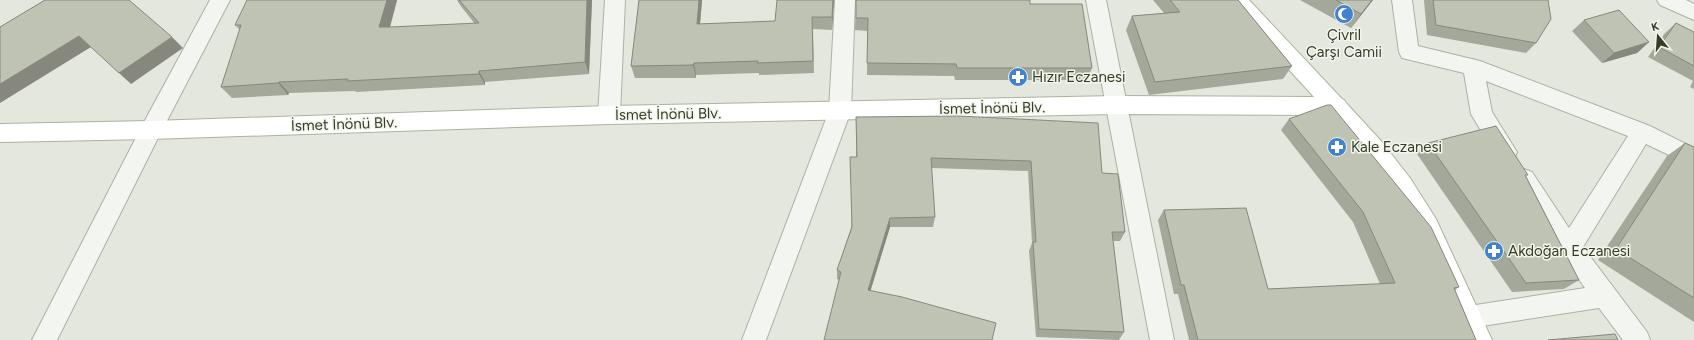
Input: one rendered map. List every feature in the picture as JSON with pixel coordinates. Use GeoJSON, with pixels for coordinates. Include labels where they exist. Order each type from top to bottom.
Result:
{"type":"FeatureCollection","features":[{"type":"Feature","properties":{"kind":"main road"},"geometry":{"type":"LineString","coordinates":[[1237,0],[1337,106],[1373,147],[1428,226],[1480,340]]}},
{"type":"Feature","properties":{"kind":"main road","name":"İsmet İnönü Blv."},"geometry":{"type":"LineString","coordinates":[[0,133],[151,130],[609,115],[1117,105],[1337,106]]}},
{"type":"Feature","properties":{"kind":"street"},"geometry":{"type":"LineString","coordinates":[[44,340],[151,130],[220,0]]}},
{"type":"Feature","properties":{"kind":"street"},"geometry":{"type":"LineString","coordinates":[[609,115],[615,0]]}},
{"type":"Feature","properties":{"kind":"street"},"geometry":{"type":"LineString","coordinates":[[754,340],[840,111],[845,0]]}},
{"type":"Feature","properties":{"kind":"street"},"geometry":{"type":"LineString","coordinates":[[1096,0],[1162,340]]}},
{"type":"Feature","properties":{"kind":"street"},"geometry":{"type":"LineString","coordinates":[[1402,0],[1409,52],[1473,67],[1642,132],[1694,158]]}},
{"type":"Feature","properties":{"kind":"street"},"geometry":{"type":"LineString","coordinates":[[1667,0],[1694,12]]}},
{"type":"Feature","properties":{"kind":"street"},"geometry":{"type":"LineString","coordinates":[[1473,67],[1482,114],[1569,249],[1602,296],[1638,340]]}},
{"type":"Feature","properties":{"kind":"street"},"geometry":{"type":"LineString","coordinates":[[1569,249],[1642,132]]}},
{"type":"Feature","properties":{"kind":"street"},"geometry":{"type":"LineString","coordinates":[[1469,317],[1602,296]]}},
{"type":"Feature","properties":{"kind":"building"},"geometry":{"type":"Polygon","coordinates":[[[45,0],[129,0],[172,37],[119,73],[79,36],[0,84],[0,27],[45,0]]]}},
{"type":"Feature","properties":{"kind":"building"},"geometry":{"type":"Polygon","coordinates":[[[247,0],[387,0],[379,27],[390,27],[479,23],[459,0],[587,0],[585,62],[479,71],[479,74],[347,81],[348,79],[279,82],[221,87],[241,25],[235,25],[247,0]]]}},
{"type":"Feature","properties":{"kind":"building"},"geometry":{"type":"Polygon","coordinates":[[[639,0],[699,0],[697,24],[775,21],[777,0],[833,0],[832,17],[812,17],[813,61],[757,63],[758,61],[694,63],[693,65],[631,66],[639,0]]]}},
{"type":"Feature","properties":{"kind":"building"},"geometry":{"type":"Polygon","coordinates":[[[856,0],[1030,0],[1030,4],[1082,4],[1092,68],[957,68],[956,64],[867,63],[868,18],[856,18],[856,0]]]}},
{"type":"Feature","properties":{"kind":"building"},"geometry":{"type":"Polygon","coordinates":[[[1170,0],[1238,0],[1292,66],[1155,82],[1132,16],[1180,12],[1170,0]]]}},
{"type":"Feature","properties":{"kind":"building"},"geometry":{"type":"Polygon","coordinates":[[[1336,0],[1372,0],[1361,14],[1336,0]]]}},
{"type":"Feature","properties":{"kind":"building"},"geometry":{"type":"Polygon","coordinates":[[[1433,0],[1548,0],[1551,19],[1536,43],[1436,25],[1433,0]]]}},
{"type":"Feature","properties":{"kind":"building"},"geometry":{"type":"Polygon","coordinates":[[[1619,10],[1649,42],[1614,53],[1584,20],[1619,10]]]}},
{"type":"Feature","properties":{"kind":"building"},"geometry":{"type":"Polygon","coordinates":[[[1676,23],[1694,32],[1694,66],[1659,47],[1676,23]]]}},
{"type":"Feature","properties":{"kind":"building"},"geometry":{"type":"Polygon","coordinates":[[[1327,105],[1331,105],[1431,227],[1459,287],[1454,288],[1476,340],[1198,340],[1184,285],[1181,285],[1164,210],[1246,208],[1268,289],[1395,283],[1363,212],[1289,119],[1327,105]]]}},
{"type":"Feature","properties":{"kind":"building"},"geometry":{"type":"Polygon","coordinates":[[[958,116],[1098,123],[1102,173],[1118,174],[1125,232],[1112,232],[1124,332],[1039,329],[1033,242],[1036,242],[1031,161],[931,158],[935,217],[890,218],[868,290],[902,297],[996,323],[992,340],[824,340],[841,272],[837,270],[852,227],[850,157],[857,157],[856,117],[958,116]]]}},
{"type":"Feature","properties":{"kind":"building"},"geometry":{"type":"Polygon","coordinates":[[[1496,126],[1528,175],[1525,175],[1579,280],[1526,283],[1428,143],[1496,126]]]}},
{"type":"Feature","properties":{"kind":"building"},"geometry":{"type":"Polygon","coordinates":[[[1685,143],[1694,147],[1694,298],[1616,249],[1685,143]]]}},
{"type":"Feature","properties":{"kind":"building"},"geometry":{"type":"Polygon","coordinates":[[[1615,334],[1618,340],[1548,340],[1615,334]]]}},
{"type":"Feature","properties":{"kind":"place","name":"Çivril Çarşı Camii"},"geometry":{"type":"Point","coordinates":[1344,14]}},
{"type":"Feature","properties":{"kind":"place","name":"Hızır Eczanesi"},"geometry":{"type":"Point","coordinates":[1018,77]}},
{"type":"Feature","properties":{"kind":"place","name":"Kale Eczanesi"},"geometry":{"type":"Point","coordinates":[1337,147]}},
{"type":"Feature","properties":{"kind":"place","name":"Akdoğan Eczanesi"},"geometry":{"type":"Point","coordinates":[1494,251]}}]}
